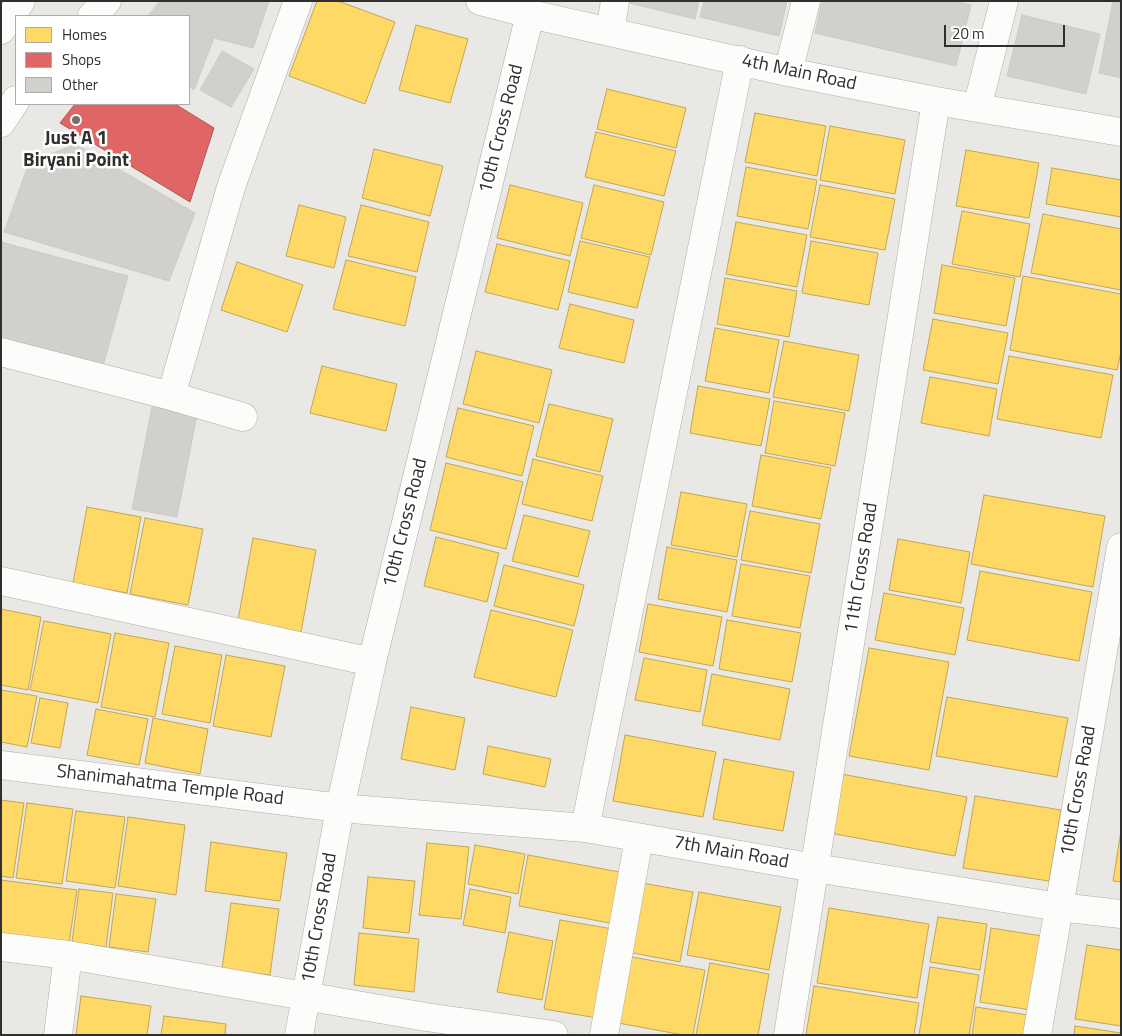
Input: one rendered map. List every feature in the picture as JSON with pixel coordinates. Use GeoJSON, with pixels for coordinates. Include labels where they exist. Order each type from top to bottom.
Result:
{"type":"FeatureCollection","features":[{"type":"Feature","properties":{"kind":"street"},"geometry":{"type":"LineString","coordinates":[[1,30],[21,1]]}},
{"type":"Feature","properties":{"kind":"street"},"geometry":{"type":"LineString","coordinates":[[93,15],[107,1]]}},
{"type":"Feature","properties":{"kind":"street"},"geometry":{"type":"LineString","coordinates":[[171,396],[231,187],[298,1]]}},
{"type":"Feature","properties":{"kind":"street","name":"4th Main Road"},"geometry":{"type":"LineString","coordinates":[[480,1],[788,72],[936,101],[1121,132]]}},
{"type":"Feature","properties":{"kind":"street"},"geometry":{"type":"LineString","coordinates":[[610,32],[615,1]]}},
{"type":"Feature","properties":{"kind":"street"},"geometry":{"type":"LineString","coordinates":[[788,72],[806,1]]}},
{"type":"Feature","properties":{"kind":"street"},"geometry":{"type":"LineString","coordinates":[[977,108],[1004,1]]}},
{"type":"Feature","properties":{"kind":"street","name":"10th Cross Road"},"geometry":{"type":"LineString","coordinates":[[299,1035],[340,808],[372,662],[530,14]]}},
{"type":"Feature","properties":{"kind":"street"},"geometry":{"type":"LineString","coordinates":[[586,828],[740,60]]}},
{"type":"Feature","properties":{"kind":"street","name":"11th Cross Road"},"geometry":{"type":"LineString","coordinates":[[788,1035],[936,101]]}},
{"type":"Feature","properties":{"kind":"street"},"geometry":{"type":"LineString","coordinates":[[1,123],[15,102]]}},
{"type":"Feature","properties":{"kind":"street"},"geometry":{"type":"LineString","coordinates":[[1,352],[171,396],[243,417]]}},
{"type":"Feature","properties":{"kind":"street","name":"10th Cross Road"},"geometry":{"type":"LineString","coordinates":[[1037,1035],[1121,547]]}},
{"type":"Feature","properties":{"kind":"street"},"geometry":{"type":"LineString","coordinates":[[1,580],[372,662]]}},
{"type":"Feature","properties":{"kind":"street","name":"Shanimahatma Temple Road"},"geometry":{"type":"LineString","coordinates":[[1,765],[340,808]]}},
{"type":"Feature","properties":{"kind":"street","name":"7th Main Road"},"geometry":{"type":"LineString","coordinates":[[340,808],[586,828],[815,868],[1059,907],[1121,914]]}},
{"type":"Feature","properties":{"kind":"street"},"geometry":{"type":"LineString","coordinates":[[604,1035],[639,838]]}},
{"type":"Feature","properties":{"kind":"street"},"geometry":{"type":"LineString","coordinates":[[1,947],[68,955],[307,996],[425,1026],[554,1035]]}},
{"type":"Feature","properties":{"kind":"street"},"geometry":{"type":"LineString","coordinates":[[58,1035],[68,955]]}},
{"type":"Feature","properties":{"kind":"building: Homes"},"geometry":{"type":"Polygon","coordinates":[[[317,1],[338,1],[395,22],[365,104],[289,76],[317,1]]]}},
{"type":"Feature","properties":{"kind":"building: Homes"},"geometry":{"type":"Polygon","coordinates":[[[416,25],[468,39],[450,103],[399,90],[416,25]]]}},
{"type":"Feature","properties":{"kind":"building: Homes"},"geometry":{"type":"Polygon","coordinates":[[[607,89],[686,108],[676,148],[597,129],[607,89]]]}},
{"type":"Feature","properties":{"kind":"building: Homes"},"geometry":{"type":"Polygon","coordinates":[[[755,113],[826,126],[817,176],[745,162],[755,113]]]}},
{"type":"Feature","properties":{"kind":"building: Homes"},"geometry":{"type":"Polygon","coordinates":[[[830,126],[905,140],[895,194],[820,180],[830,126]]]}},
{"type":"Feature","properties":{"kind":"building: Homes"},"geometry":{"type":"Polygon","coordinates":[[[596,132],[676,151],[664,196],[585,177],[596,132]]]}},
{"type":"Feature","properties":{"kind":"building: Homes"},"geometry":{"type":"Polygon","coordinates":[[[374,149],[443,166],[430,216],[362,198],[374,149]]]}},
{"type":"Feature","properties":{"kind":"building: Homes"},"geometry":{"type":"Polygon","coordinates":[[[966,150],[1039,163],[1029,218],[956,206],[966,150]]]}},
{"type":"Feature","properties":{"kind":"building: Homes"},"geometry":{"type":"Polygon","coordinates":[[[746,167],[817,180],[808,229],[737,216],[746,167]]]}},
{"type":"Feature","properties":{"kind":"building: Homes"},"geometry":{"type":"Polygon","coordinates":[[[1052,168],[1121,180],[1121,217],[1046,204],[1052,168]]]}},
{"type":"Feature","properties":{"kind":"building: Homes"},"geometry":{"type":"Polygon","coordinates":[[[510,185],[583,203],[570,256],[497,238],[510,185]]]}},
{"type":"Feature","properties":{"kind":"building: Homes"},"geometry":{"type":"Polygon","coordinates":[[[594,185],[664,202],[651,255],[581,238],[594,185]]]}},
{"type":"Feature","properties":{"kind":"building: Homes"},"geometry":{"type":"Polygon","coordinates":[[[820,185],[895,199],[885,250],[810,237],[820,185]]]}},
{"type":"Feature","properties":{"kind":"building: Homes"},"geometry":{"type":"Polygon","coordinates":[[[299,205],[346,217],[334,268],[286,256],[299,205]]]}},
{"type":"Feature","properties":{"kind":"building: Homes"},"geometry":{"type":"Polygon","coordinates":[[[361,205],[429,222],[417,272],[348,256],[361,205]]]}},
{"type":"Feature","properties":{"kind":"building: Homes"},"geometry":{"type":"Polygon","coordinates":[[[962,211],[1030,224],[1020,277],[952,264],[962,211]]]}},
{"type":"Feature","properties":{"kind":"building: Homes"},"geometry":{"type":"Polygon","coordinates":[[[1043,214],[1121,229],[1121,290],[1031,273],[1043,214]]]}},
{"type":"Feature","properties":{"kind":"building: Homes"},"geometry":{"type":"Polygon","coordinates":[[[736,222],[807,235],[797,287],[726,274],[736,222]]]}},
{"type":"Feature","properties":{"kind":"building: Homes"},"geometry":{"type":"Polygon","coordinates":[[[580,241],[650,257],[637,308],[568,292],[580,241]]]}},
{"type":"Feature","properties":{"kind":"building: Homes"},"geometry":{"type":"Polygon","coordinates":[[[811,241],[878,253],[869,305],[802,293],[811,241]]]}},
{"type":"Feature","properties":{"kind":"building: Homes"},"geometry":{"type":"Polygon","coordinates":[[[497,244],[570,261],[558,310],[485,292],[497,244]]]}},
{"type":"Feature","properties":{"kind":"building: Homes"},"geometry":{"type":"Polygon","coordinates":[[[346,260],[416,277],[405,326],[333,309],[346,260]]]}},
{"type":"Feature","properties":{"kind":"building: Homes"},"geometry":{"type":"Polygon","coordinates":[[[237,262],[303,285],[287,332],[221,310],[237,262]]]}},
{"type":"Feature","properties":{"kind":"building: Homes"},"geometry":{"type":"Polygon","coordinates":[[[942,265],[1015,278],[1006,326],[934,313],[942,265]]]}},
{"type":"Feature","properties":{"kind":"building: Homes"},"geometry":{"type":"Polygon","coordinates":[[[1023,276],[1121,294],[1121,352],[1117,370],[1010,350],[1023,276]]]}},
{"type":"Feature","properties":{"kind":"building: Homes"},"geometry":{"type":"Polygon","coordinates":[[[725,278],[797,291],[789,337],[717,324],[725,278]]]}},
{"type":"Feature","properties":{"kind":"building: Homes"},"geometry":{"type":"Polygon","coordinates":[[[570,304],[634,320],[624,363],[559,348],[570,304]]]}},
{"type":"Feature","properties":{"kind":"building: Homes"},"geometry":{"type":"Polygon","coordinates":[[[933,319],[1008,333],[998,384],[923,370],[933,319]]]}},
{"type":"Feature","properties":{"kind":"building: Homes"},"geometry":{"type":"Polygon","coordinates":[[[715,328],[779,340],[769,393],[705,381],[715,328]]]}},
{"type":"Feature","properties":{"kind":"building: Homes"},"geometry":{"type":"Polygon","coordinates":[[[784,341],[859,355],[849,411],[773,397],[784,341]]]}},
{"type":"Feature","properties":{"kind":"building: Homes"},"geometry":{"type":"Polygon","coordinates":[[[476,351],[552,370],[539,423],[463,404],[476,351]]]}},
{"type":"Feature","properties":{"kind":"building: Homes"},"geometry":{"type":"Polygon","coordinates":[[[1009,356],[1113,375],[1101,438],[997,419],[1009,356]]]}},
{"type":"Feature","properties":{"kind":"building: Homes"},"geometry":{"type":"Polygon","coordinates":[[[322,366],[397,384],[386,431],[310,413],[322,366]]]}},
{"type":"Feature","properties":{"kind":"building: Homes"},"geometry":{"type":"Polygon","coordinates":[[[930,377],[997,389],[989,436],[921,423],[930,377]]]}},
{"type":"Feature","properties":{"kind":"building: Homes"},"geometry":{"type":"Polygon","coordinates":[[[698,386],[770,399],[761,446],[690,433],[698,386]]]}},
{"type":"Feature","properties":{"kind":"building: Homes"},"geometry":{"type":"Polygon","coordinates":[[[774,401],[845,413],[835,466],[765,453],[774,401]]]}},
{"type":"Feature","properties":{"kind":"building: Homes"},"geometry":{"type":"Polygon","coordinates":[[[549,404],[613,419],[600,472],[536,456],[549,404]]]}},
{"type":"Feature","properties":{"kind":"building: Homes"},"geometry":{"type":"Polygon","coordinates":[[[458,408],[534,426],[522,476],[446,457],[458,408]]]}},
{"type":"Feature","properties":{"kind":"building: Homes"},"geometry":{"type":"Polygon","coordinates":[[[761,455],[831,468],[821,519],[752,506],[761,455]]]}},
{"type":"Feature","properties":{"kind":"building: Homes"},"geometry":{"type":"Polygon","coordinates":[[[533,459],[603,476],[592,521],[522,504],[533,459]]]}},
{"type":"Feature","properties":{"kind":"building: Homes"},"geometry":{"type":"Polygon","coordinates":[[[446,463],[523,482],[506,549],[430,530],[446,463]]]}},
{"type":"Feature","properties":{"kind":"building: Homes"},"geometry":{"type":"Polygon","coordinates":[[[681,492],[747,504],[737,557],[671,545],[681,492]]]}},
{"type":"Feature","properties":{"kind":"building: Homes"},"geometry":{"type":"Polygon","coordinates":[[[984,495],[1105,516],[1093,587],[971,564],[984,495]]]}},
{"type":"Feature","properties":{"kind":"building: Homes"},"geometry":{"type":"Polygon","coordinates":[[[87,507],[141,517],[127,593],[73,583],[87,507]]]}},
{"type":"Feature","properties":{"kind":"building: Homes"},"geometry":{"type":"Polygon","coordinates":[[[750,511],[820,524],[811,573],[741,560],[750,511]]]}},
{"type":"Feature","properties":{"kind":"building: Homes"},"geometry":{"type":"Polygon","coordinates":[[[524,515],[590,531],[578,577],[512,561],[524,515]]]}},
{"type":"Feature","properties":{"kind":"building: Homes"},"geometry":{"type":"Polygon","coordinates":[[[145,518],[203,529],[188,605],[130,594],[145,518]]]}},
{"type":"Feature","properties":{"kind":"building: Homes"},"geometry":{"type":"Polygon","coordinates":[[[436,537],[499,553],[487,602],[424,586],[436,537]]]}},
{"type":"Feature","properties":{"kind":"building: Homes"},"geometry":{"type":"Polygon","coordinates":[[[253,538],[316,550],[301,632],[238,620],[253,538]]]}},
{"type":"Feature","properties":{"kind":"building: Homes"},"geometry":{"type":"Polygon","coordinates":[[[898,539],[970,552],[961,603],[889,590],[898,539]]]}},
{"type":"Feature","properties":{"kind":"building: Homes"},"geometry":{"type":"Polygon","coordinates":[[[667,547],[737,560],[727,612],[658,599],[667,547]]]}},
{"type":"Feature","properties":{"kind":"building: Homes"},"geometry":{"type":"Polygon","coordinates":[[[741,564],[810,576],[800,628],[732,616],[741,564]]]}},
{"type":"Feature","properties":{"kind":"building: Homes"},"geometry":{"type":"Polygon","coordinates":[[[504,565],[584,585],[574,626],[494,606],[504,565]]]}},
{"type":"Feature","properties":{"kind":"building: Homes"},"geometry":{"type":"Polygon","coordinates":[[[980,571],[1092,592],[1079,661],[967,640],[980,571]]]}},
{"type":"Feature","properties":{"kind":"building: Homes"},"geometry":{"type":"Polygon","coordinates":[[[884,593],[964,608],[955,655],[875,640],[884,593]]]}},
{"type":"Feature","properties":{"kind":"building: Homes"},"geometry":{"type":"Polygon","coordinates":[[[648,604],[722,617],[713,666],[639,652],[648,604]]]}},
{"type":"Feature","properties":{"kind":"building: Homes"},"geometry":{"type":"Polygon","coordinates":[[[1,609],[41,617],[28,690],[1,685],[1,609]]]}},
{"type":"Feature","properties":{"kind":"building: Homes"},"geometry":{"type":"Polygon","coordinates":[[[491,610],[573,630],[556,697],[474,677],[491,610]]]}},
{"type":"Feature","properties":{"kind":"building: Homes"},"geometry":{"type":"Polygon","coordinates":[[[727,620],[801,633],[792,682],[719,669],[727,620]]]}},
{"type":"Feature","properties":{"kind":"building: Homes"},"geometry":{"type":"Polygon","coordinates":[[[44,621],[111,634],[98,703],[30,690],[44,621]]]}},
{"type":"Feature","properties":{"kind":"building: Homes"},"geometry":{"type":"Polygon","coordinates":[[[115,633],[169,643],[155,717],[101,707],[115,633]]]}},
{"type":"Feature","properties":{"kind":"building: Homes"},"geometry":{"type":"Polygon","coordinates":[[[175,646],[222,655],[210,723],[162,714],[175,646]]]}},
{"type":"Feature","properties":{"kind":"building: Homes"},"geometry":{"type":"Polygon","coordinates":[[[869,648],[949,662],[929,770],[849,756],[869,648]]]}},
{"type":"Feature","properties":{"kind":"building: Homes"},"geometry":{"type":"Polygon","coordinates":[[[226,655],[285,666],[271,737],[213,726],[226,655]]]}},
{"type":"Feature","properties":{"kind":"building: Homes"},"geometry":{"type":"Polygon","coordinates":[[[644,658],[707,670],[700,712],[635,700],[644,658]]]}},
{"type":"Feature","properties":{"kind":"building: Homes"},"geometry":{"type":"Polygon","coordinates":[[[712,674],[790,689],[780,740],[702,725],[712,674]]]}},
{"type":"Feature","properties":{"kind":"building: Homes"},"geometry":{"type":"Polygon","coordinates":[[[1,690],[37,696],[27,747],[1,742],[1,690]]]}},
{"type":"Feature","properties":{"kind":"building: Homes"},"geometry":{"type":"Polygon","coordinates":[[[947,697],[1068,718],[1057,777],[936,756],[947,697]]]}},
{"type":"Feature","properties":{"kind":"building: Homes"},"geometry":{"type":"Polygon","coordinates":[[[40,698],[68,703],[60,748],[31,743],[40,698]]]}},
{"type":"Feature","properties":{"kind":"building: Homes"},"geometry":{"type":"Polygon","coordinates":[[[411,707],[465,718],[455,770],[401,759],[411,707]]]}},
{"type":"Feature","properties":{"kind":"building: Homes"},"geometry":{"type":"Polygon","coordinates":[[[96,709],[148,719],[139,765],[87,755],[96,709]]]}},
{"type":"Feature","properties":{"kind":"building: Homes"},"geometry":{"type":"Polygon","coordinates":[[[153,718],[208,729],[200,774],[145,763],[153,718]]]}},
{"type":"Feature","properties":{"kind":"building: Homes"},"geometry":{"type":"Polygon","coordinates":[[[625,735],[716,752],[703,817],[613,801],[625,735]]]}},
{"type":"Feature","properties":{"kind":"building: Homes"},"geometry":{"type":"Polygon","coordinates":[[[488,746],[551,759],[545,787],[483,774],[488,746]]]}},
{"type":"Feature","properties":{"kind":"building: Homes"},"geometry":{"type":"Polygon","coordinates":[[[724,759],[794,772],[783,831],[713,819],[724,759]]]}},
{"type":"Feature","properties":{"kind":"building: Homes"},"geometry":{"type":"Polygon","coordinates":[[[841,774],[967,797],[955,856],[830,833],[841,774]]]}},
{"type":"Feature","properties":{"kind":"building: Homes"},"geometry":{"type":"Polygon","coordinates":[[[975,796],[1061,810],[1049,881],[963,868],[975,796]]]}},
{"type":"Feature","properties":{"kind":"building: Homes"},"geometry":{"type":"Polygon","coordinates":[[[1,800],[24,803],[13,878],[1,876],[1,800]]]}},
{"type":"Feature","properties":{"kind":"building: Homes"},"geometry":{"type":"Polygon","coordinates":[[[27,803],[73,809],[62,884],[16,878],[27,803]]]}},
{"type":"Feature","properties":{"kind":"building: Homes"},"geometry":{"type":"Polygon","coordinates":[[[76,811],[125,817],[115,888],[66,881],[76,811]]]}},
{"type":"Feature","properties":{"kind":"building: Homes"},"geometry":{"type":"Polygon","coordinates":[[[128,817],[185,825],[176,895],[118,886],[128,817]]]}},
{"type":"Feature","properties":{"kind":"building: Homes"},"geometry":{"type":"Polygon","coordinates":[[[1121,831],[1121,882],[1113,881],[1121,831]]]}},
{"type":"Feature","properties":{"kind":"building: Homes"},"geometry":{"type":"Polygon","coordinates":[[[211,842],[287,853],[280,901],[205,891],[211,842]]]}},
{"type":"Feature","properties":{"kind":"building: Homes"},"geometry":{"type":"Polygon","coordinates":[[[427,843],[469,847],[461,919],[419,915],[427,843]]]}},
{"type":"Feature","properties":{"kind":"building: Homes"},"geometry":{"type":"Polygon","coordinates":[[[475,845],[525,854],[518,894],[468,884],[475,845]]]}},
{"type":"Feature","properties":{"kind":"building: Homes"},"geometry":{"type":"Polygon","coordinates":[[[528,855],[625,873],[615,924],[519,906],[528,855]]]}},
{"type":"Feature","properties":{"kind":"building: Homes"},"geometry":{"type":"Polygon","coordinates":[[[368,877],[415,881],[409,933],[363,928],[368,877]]]}},
{"type":"Feature","properties":{"kind":"building: Homes"},"geometry":{"type":"Polygon","coordinates":[[[1,880],[77,890],[69,943],[1,933],[1,880]]]}},
{"type":"Feature","properties":{"kind":"building: Homes"},"geometry":{"type":"Polygon","coordinates":[[[636,882],[693,892],[680,962],[623,951],[636,882]]]}},
{"type":"Feature","properties":{"kind":"building: Homes"},"geometry":{"type":"Polygon","coordinates":[[[79,889],[113,893],[106,947],[72,942],[79,889]]]}},
{"type":"Feature","properties":{"kind":"building: Homes"},"geometry":{"type":"Polygon","coordinates":[[[470,889],[511,897],[505,933],[463,925],[470,889]]]}},
{"type":"Feature","properties":{"kind":"building: Homes"},"geometry":{"type":"Polygon","coordinates":[[[699,892],[781,907],[769,970],[687,955],[699,892]]]}},
{"type":"Feature","properties":{"kind":"building: Homes"},"geometry":{"type":"Polygon","coordinates":[[[116,894],[156,899],[148,952],[109,947],[116,894]]]}},
{"type":"Feature","properties":{"kind":"building: Homes"},"geometry":{"type":"Polygon","coordinates":[[[231,903],[279,909],[270,975],[222,969],[231,903]]]}},
{"type":"Feature","properties":{"kind":"building: Homes"},"geometry":{"type":"Polygon","coordinates":[[[829,908],[929,924],[917,998],[817,983],[829,908]]]}},
{"type":"Feature","properties":{"kind":"building: Homes"},"geometry":{"type":"Polygon","coordinates":[[[938,917],[987,924],[980,970],[930,962],[938,917]]]}},
{"type":"Feature","properties":{"kind":"building: Homes"},"geometry":{"type":"Polygon","coordinates":[[[560,920],[613,929],[597,1018],[544,1009],[560,920]]]}},
{"type":"Feature","properties":{"kind":"building: Homes"},"geometry":{"type":"Polygon","coordinates":[[[991,928],[1042,936],[1031,1010],[980,1002],[991,928]]]}},
{"type":"Feature","properties":{"kind":"building: Homes"},"geometry":{"type":"Polygon","coordinates":[[[509,932],[553,941],[542,1000],[497,992],[509,932]]]}},
{"type":"Feature","properties":{"kind":"building: Homes"},"geometry":{"type":"Polygon","coordinates":[[[359,933],[419,939],[414,992],[354,985],[359,933]]]}},
{"type":"Feature","properties":{"kind":"building: Homes"},"geometry":{"type":"Polygon","coordinates":[[[1087,945],[1121,950],[1121,1026],[1075,1019],[1087,945]]]}},
{"type":"Feature","properties":{"kind":"building: Homes"},"geometry":{"type":"Polygon","coordinates":[[[626,956],[705,970],[693,1035],[683,1035],[613,1022],[626,956]]]}},
{"type":"Feature","properties":{"kind":"building: Homes"},"geometry":{"type":"Polygon","coordinates":[[[710,963],[769,974],[758,1035],[696,1035],[710,963]]]}},
{"type":"Feature","properties":{"kind":"building: Homes"},"geometry":{"type":"Polygon","coordinates":[[[930,967],[979,975],[969,1035],[919,1035],[930,967]]]}},
{"type":"Feature","properties":{"kind":"building: Homes"},"geometry":{"type":"Polygon","coordinates":[[[814,986],[919,1003],[914,1035],[806,1035],[814,986]]]}},
{"type":"Feature","properties":{"kind":"building: Homes"},"geometry":{"type":"Polygon","coordinates":[[[81,996],[151,1006],[147,1035],[76,1035],[81,996]]]}},
{"type":"Feature","properties":{"kind":"building: Homes"},"geometry":{"type":"Polygon","coordinates":[[[976,1007],[1028,1015],[1025,1035],[972,1035],[976,1007]]]}},
{"type":"Feature","properties":{"kind":"building: Homes"},"geometry":{"type":"Polygon","coordinates":[[[164,1016],[226,1024],[225,1035],[161,1035],[164,1016]]]}},
{"type":"Feature","properties":{"kind":"building: Homes"},"geometry":{"type":"Polygon","coordinates":[[[1075,1026],[1121,1033],[1121,1035],[1074,1035],[1075,1026]]]}},
{"type":"Feature","properties":{"kind":"building: Shops"},"geometry":{"type":"Polygon","coordinates":[[[74,105],[177,105],[214,128],[190,202],[60,123],[74,105]]]}},
{"type":"Feature","properties":{"kind":"building: Other"},"geometry":{"type":"Polygon","coordinates":[[[160,1],[269,1],[253,48],[214,38],[194,90],[190,87],[190,15],[149,15],[160,1]]]}},
{"type":"Feature","properties":{"kind":"building: Other"},"geometry":{"type":"Polygon","coordinates":[[[630,1],[699,1],[695,19],[629,3],[630,1]]]}},
{"type":"Feature","properties":{"kind":"building: Other"},"geometry":{"type":"Polygon","coordinates":[[[704,1],[787,1],[779,36],[700,17],[704,1]]]}},
{"type":"Feature","properties":{"kind":"building: Other"},"geometry":{"type":"Polygon","coordinates":[[[822,1],[956,1],[971,5],[956,66],[815,33],[822,1]]]}},
{"type":"Feature","properties":{"kind":"building: Other"},"geometry":{"type":"Polygon","coordinates":[[[1113,1],[1121,1],[1121,78],[1099,73],[1113,1]]]}},
{"type":"Feature","properties":{"kind":"building: Other"},"geometry":{"type":"Polygon","coordinates":[[[1022,15],[1100,34],[1086,94],[1007,76],[1022,15]]]}},
{"type":"Feature","properties":{"kind":"building: Other"},"geometry":{"type":"Polygon","coordinates":[[[222,51],[254,69],[231,107],[200,90],[222,51]]]}},
{"type":"Feature","properties":{"kind":"building: Other"},"geometry":{"type":"Polygon","coordinates":[[[75,144],[195,213],[169,281],[4,232],[29,163],[75,144]]]}},
{"type":"Feature","properties":{"kind":"building: Other"},"geometry":{"type":"Polygon","coordinates":[[[1,242],[128,276],[103,366],[1,338],[1,242]]]}},
{"type":"Feature","properties":{"kind":"building: Other"},"geometry":{"type":"Polygon","coordinates":[[[152,407],[197,415],[177,517],[132,509],[152,407]]]}},
{"type":"Feature","properties":{"kind":"place","name":"Just A 1 Biryani Point"},"geometry":{"type":"Point","coordinates":[76,120]}}]}
